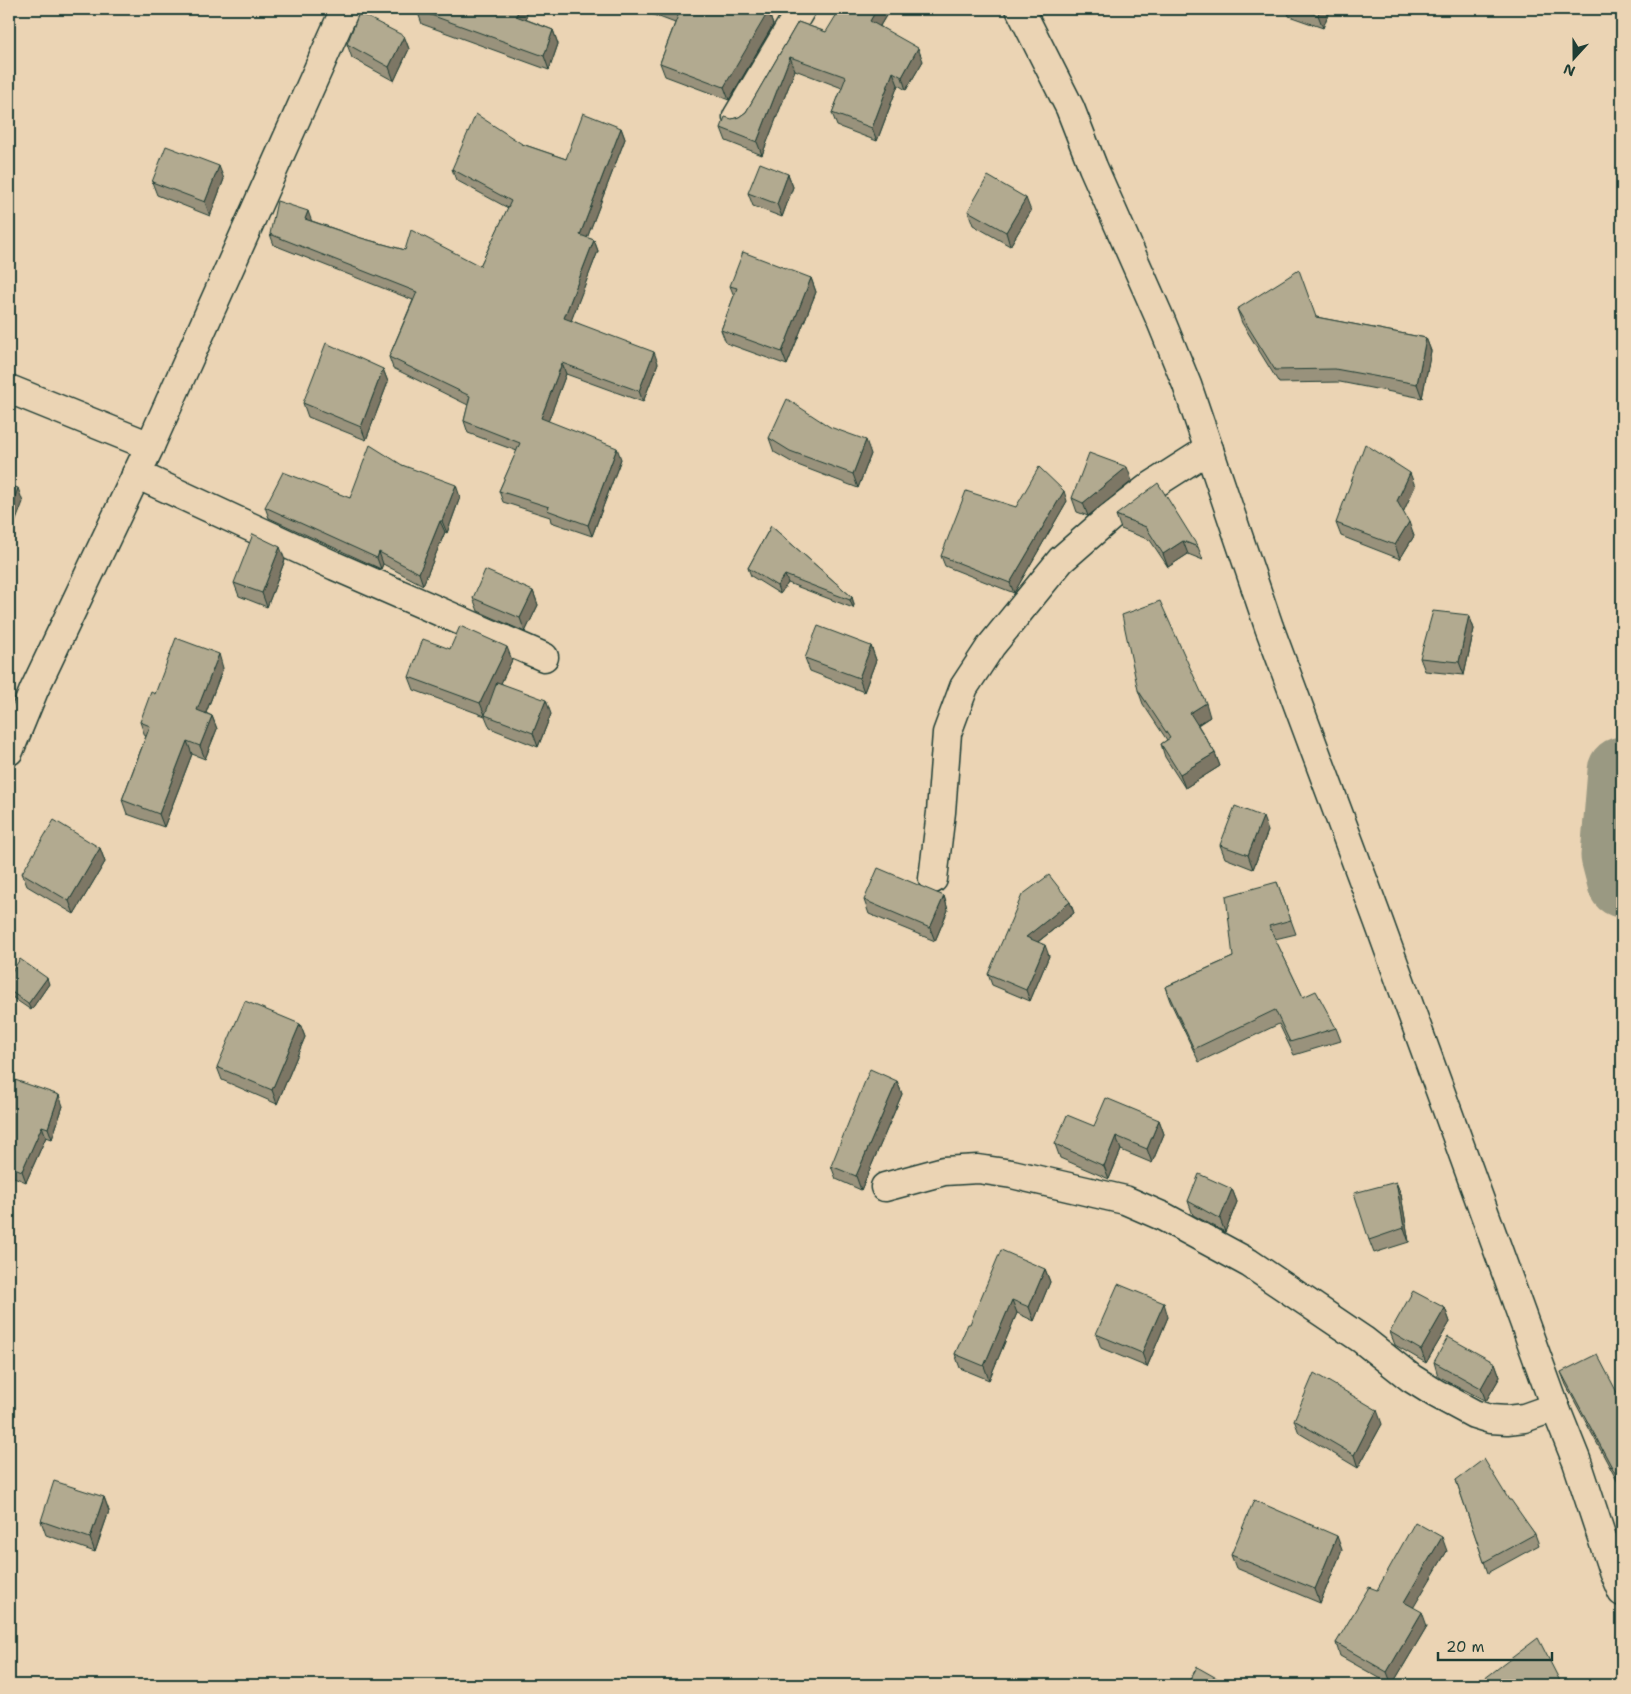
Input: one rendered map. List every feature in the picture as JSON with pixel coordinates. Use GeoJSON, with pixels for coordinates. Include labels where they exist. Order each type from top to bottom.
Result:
{"type":"FeatureCollection","features":[{"type":"Feature","properties":{"kind":"street"},"geometry":{"type":"LineString","coordinates":[[9,751],[34,690],[150,446],[345,9]]}},
{"type":"Feature","properties":{"kind":"street"},"geometry":{"type":"LineString","coordinates":[[737,117],[801,9]]}},
{"type":"Feature","properties":{"kind":"street"},"geometry":{"type":"LineString","coordinates":[[1020,9],[1070,108],[1187,385],[1269,627],[1555,1407],[1577,1462],[1613,1571],[1622,1592]]}},
{"type":"Feature","properties":{"kind":"street"},"geometry":{"type":"LineString","coordinates":[[9,389],[150,446]]}},
{"type":"Feature","properties":{"kind":"street"},"geometry":{"type":"LineString","coordinates":[[933,879],[948,733],[964,688],[991,646],[1060,560],[1148,488],[1209,449]]}},
{"type":"Feature","properties":{"kind":"street"},"geometry":{"type":"LineString","coordinates":[[136,474],[335,566],[544,657]]}},
{"type":"Feature","properties":{"kind":"street"},"geometry":{"type":"LineString","coordinates":[[885,1187],[944,1171],[978,1169],[1012,1174],[1125,1200],[1164,1217],[1249,1263],[1363,1340],[1411,1378],[1474,1414],[1490,1419],[1507,1420],[1524,1418],[1555,1407]]}},
{"type":"Feature","properties":{"kind":"building"},"geometry":{"type":"Polygon","coordinates":[[[418,9],[519,9],[516,16],[553,30],[544,56],[418,9]]]}},
{"type":"Feature","properties":{"kind":"building"},"geometry":{"type":"Polygon","coordinates":[[[668,9],[763,9],[768,12],[724,87],[660,63],[679,13],[668,9]]]}},
{"type":"Feature","properties":{"kind":"building"},"geometry":{"type":"Polygon","coordinates":[[[840,9],[877,9],[870,21],[918,48],[902,77],[893,72],[872,128],[832,113],[846,77],[790,57],[757,142],[721,128],[725,117],[732,119],[746,112],[798,22],[826,32],[840,9]]]}},
{"type":"Feature","properties":{"kind":"building"},"geometry":{"type":"Polygon","coordinates":[[[1302,9],[1320,9],[1318,15],[1302,9]]]}},
{"type":"Feature","properties":{"kind":"building"},"geometry":{"type":"Polygon","coordinates":[[[359,13],[404,36],[389,67],[347,44],[359,13]]]}},
{"type":"Feature","properties":{"kind":"building"},"geometry":{"type":"Polygon","coordinates":[[[583,113],[621,128],[580,235],[594,240],[564,318],[654,352],[639,391],[562,363],[541,418],[617,448],[588,525],[547,510],[549,507],[499,491],[520,443],[464,421],[470,396],[389,357],[417,292],[270,234],[277,201],[308,211],[305,219],[361,238],[405,250],[411,230],[480,266],[511,201],[452,169],[476,114],[522,144],[566,159],[583,113]]]}},
{"type":"Feature","properties":{"kind":"building"},"geometry":{"type":"Polygon","coordinates":[[[166,146],[219,166],[205,202],[152,182],[166,146]]]}},
{"type":"Feature","properties":{"kind":"building"},"geometry":{"type":"Polygon","coordinates":[[[760,163],[788,174],[777,204],[748,193],[760,163]]]}},
{"type":"Feature","properties":{"kind":"building"},"geometry":{"type":"Polygon","coordinates":[[[988,176],[1026,198],[1006,232],[968,211],[988,176]]]}},
{"type":"Feature","properties":{"kind":"building"},"geometry":{"type":"Polygon","coordinates":[[[743,252],[811,278],[782,352],[721,330],[737,288],[730,286],[743,252]]]}},
{"type":"Feature","properties":{"kind":"building"},"geometry":{"type":"Polygon","coordinates":[[[1299,270],[1316,317],[1426,338],[1417,384],[1335,369],[1275,370],[1237,309],[1299,270]]]}},
{"type":"Feature","properties":{"kind":"building"},"geometry":{"type":"Polygon","coordinates":[[[326,343],[383,369],[361,427],[303,403],[326,343]]]}},
{"type":"Feature","properties":{"kind":"building"},"geometry":{"type":"Polygon","coordinates":[[[787,399],[830,427],[866,440],[853,474],[790,451],[769,438],[787,399]]]}},
{"type":"Feature","properties":{"kind":"building"},"geometry":{"type":"Polygon","coordinates":[[[1365,444],[1410,473],[1397,501],[1409,522],[1395,545],[1336,523],[1365,444]]]}},
{"type":"Feature","properties":{"kind":"building"},"geometry":{"type":"Polygon","coordinates":[[[370,445],[402,465],[456,485],[419,573],[379,552],[377,558],[265,507],[283,472],[350,498],[370,445]]]}},
{"type":"Feature","properties":{"kind":"building"},"geometry":{"type":"Polygon","coordinates":[[[1089,453],[1127,467],[1083,503],[1072,498],[1089,453]]]}},
{"type":"Feature","properties":{"kind":"building"},"geometry":{"type":"Polygon","coordinates":[[[1039,467],[1064,491],[1010,583],[941,556],[966,491],[1016,507],[1039,467]]]}},
{"type":"Feature","properties":{"kind":"building"},"geometry":{"type":"Polygon","coordinates":[[[1158,483],[1198,547],[1183,541],[1163,554],[1146,527],[1116,515],[1158,483]]]}},
{"type":"Feature","properties":{"kind":"building"},"geometry":{"type":"Polygon","coordinates":[[[9,485],[18,488],[9,513],[9,485]]]}},
{"type":"Feature","properties":{"kind":"building"},"geometry":{"type":"Polygon","coordinates":[[[771,526],[852,597],[850,600],[785,575],[777,586],[748,568],[771,526]]]}},
{"type":"Feature","properties":{"kind":"building"},"geometry":{"type":"Polygon","coordinates":[[[253,534],[280,547],[262,593],[234,583],[253,534]]]}},
{"type":"Feature","properties":{"kind":"building"},"geometry":{"type":"Polygon","coordinates":[[[485,570],[533,591],[520,618],[473,598],[485,570]]]}},
{"type":"Feature","properties":{"kind":"building"},"geometry":{"type":"Polygon","coordinates":[[[1160,601],[1206,703],[1190,713],[1215,753],[1180,774],[1161,744],[1170,738],[1138,690],[1122,615],[1160,601]]]}},
{"type":"Feature","properties":{"kind":"building"},"geometry":{"type":"Polygon","coordinates":[[[1433,611],[1469,615],[1459,662],[1420,658],[1433,611]]]}},
{"type":"Feature","properties":{"kind":"building"},"geometry":{"type":"Polygon","coordinates":[[[460,626],[507,647],[480,703],[409,677],[423,639],[450,649],[460,626]]]}},
{"type":"Feature","properties":{"kind":"building"},"geometry":{"type":"Polygon","coordinates":[[[818,626],[871,646],[859,678],[805,658],[818,626]]]}},
{"type":"Feature","properties":{"kind":"building"},"geometry":{"type":"Polygon","coordinates":[[[176,638],[219,654],[197,710],[212,716],[200,746],[187,741],[159,814],[122,800],[150,726],[140,722],[151,692],[155,694],[176,638]]]}},
{"type":"Feature","properties":{"kind":"building"},"geometry":{"type":"Polygon","coordinates":[[[497,682],[546,700],[533,733],[485,715],[497,682]]]}},
{"type":"Feature","properties":{"kind":"building"},"geometry":{"type":"Polygon","coordinates":[[[1235,806],[1263,817],[1248,855],[1220,845],[1235,806]]]}},
{"type":"Feature","properties":{"kind":"building"},"geometry":{"type":"Polygon","coordinates":[[[54,820],[100,848],[69,901],[22,873],[54,820]]]}},
{"type":"Feature","properties":{"kind":"building"},"geometry":{"type":"Polygon","coordinates":[[[878,868],[944,896],[930,928],[864,900],[878,868]]]}},
{"type":"Feature","properties":{"kind":"building"},"geometry":{"type":"Polygon","coordinates":[[[1049,875],[1070,902],[1026,937],[1045,945],[1026,990],[988,974],[1022,895],[1049,875]]]}},
{"type":"Feature","properties":{"kind":"building"},"geometry":{"type":"Polygon","coordinates":[[[1277,882],[1291,920],[1269,926],[1303,997],[1316,991],[1336,1028],[1290,1042],[1275,1010],[1194,1049],[1165,987],[1233,957],[1226,896],[1277,882]]]}},
{"type":"Feature","properties":{"kind":"building"},"geometry":{"type":"Polygon","coordinates":[[[20,959],[47,978],[28,1004],[9,990],[9,976],[20,959]]]}},
{"type":"Feature","properties":{"kind":"building"},"geometry":{"type":"Polygon","coordinates":[[[245,1001],[300,1024],[272,1090],[217,1067],[245,1001]]]}},
{"type":"Feature","properties":{"kind":"building"},"geometry":{"type":"Polygon","coordinates":[[[870,1069],[897,1081],[856,1176],[831,1166],[870,1069]]]}},
{"type":"Feature","properties":{"kind":"building"},"geometry":{"type":"Polygon","coordinates":[[[15,1080],[59,1095],[48,1128],[42,1126],[22,1171],[9,1166],[9,1098],[15,1080]]]}},
{"type":"Feature","properties":{"kind":"building"},"geometry":{"type":"Polygon","coordinates":[[[1106,1098],[1159,1120],[1147,1149],[1116,1136],[1104,1166],[1055,1144],[1067,1115],[1094,1126],[1106,1098]]]}},
{"type":"Feature","properties":{"kind":"building"},"geometry":{"type":"Polygon","coordinates":[[[1199,1174],[1232,1189],[1220,1219],[1188,1201],[1199,1174]]]}},
{"type":"Feature","properties":{"kind":"building"},"geometry":{"type":"Polygon","coordinates":[[[1396,1182],[1404,1228],[1369,1240],[1354,1193],[1396,1182]]]}},
{"type":"Feature","properties":{"kind":"building"},"geometry":{"type":"Polygon","coordinates":[[[1001,1250],[1045,1269],[1029,1307],[1012,1300],[984,1366],[955,1354],[968,1324],[970,1324],[1001,1250]]]}},
{"type":"Feature","properties":{"kind":"building"},"geometry":{"type":"Polygon","coordinates":[[[1118,1284],[1164,1303],[1142,1353],[1096,1334],[1118,1284]]]}},
{"type":"Feature","properties":{"kind":"building"},"geometry":{"type":"Polygon","coordinates":[[[1413,1291],[1445,1308],[1421,1350],[1390,1332],[1413,1291]]]}},
{"type":"Feature","properties":{"kind":"building"},"geometry":{"type":"Polygon","coordinates":[[[1448,1337],[1495,1363],[1481,1388],[1434,1362],[1448,1337]]]}},
{"type":"Feature","properties":{"kind":"building"},"geometry":{"type":"Polygon","coordinates":[[[1597,1354],[1622,1402],[1622,1486],[1561,1372],[1597,1354]]]}},
{"type":"Feature","properties":{"kind":"building"},"geometry":{"type":"Polygon","coordinates":[[[1314,1373],[1377,1410],[1354,1455],[1294,1420],[1314,1373]]]}},
{"type":"Feature","properties":{"kind":"building"},"geometry":{"type":"Polygon","coordinates":[[[1484,1459],[1509,1500],[1511,1500],[1535,1534],[1484,1562],[1456,1480],[1484,1459]]]}},
{"type":"Feature","properties":{"kind":"building"},"geometry":{"type":"Polygon","coordinates":[[[54,1481],[104,1497],[90,1538],[41,1521],[54,1481]]]}},
{"type":"Feature","properties":{"kind":"building"},"geometry":{"type":"Polygon","coordinates":[[[1254,1500],[1337,1536],[1315,1589],[1231,1555],[1254,1500]]]}},
{"type":"Feature","properties":{"kind":"building"},"geometry":{"type":"Polygon","coordinates":[[[1415,1522],[1442,1537],[1404,1602],[1422,1612],[1387,1672],[1336,1643],[1369,1587],[1377,1590],[1415,1522]]]}},
{"type":"Feature","properties":{"kind":"building"},"geometry":{"type":"Polygon","coordinates":[[[1538,1638],[1562,1685],[1488,1685],[1484,1679],[1538,1638]]]}},
{"type":"Feature","properties":{"kind":"building"},"geometry":{"type":"Polygon","coordinates":[[[1197,1667],[1229,1685],[1187,1685],[1197,1667]]]}},
{"type":"Feature","properties":{"kind":"waterway"},"geometry":{"type":"LineString","coordinates":[[1622,771],[1615,856],[1622,883]]}}]}
